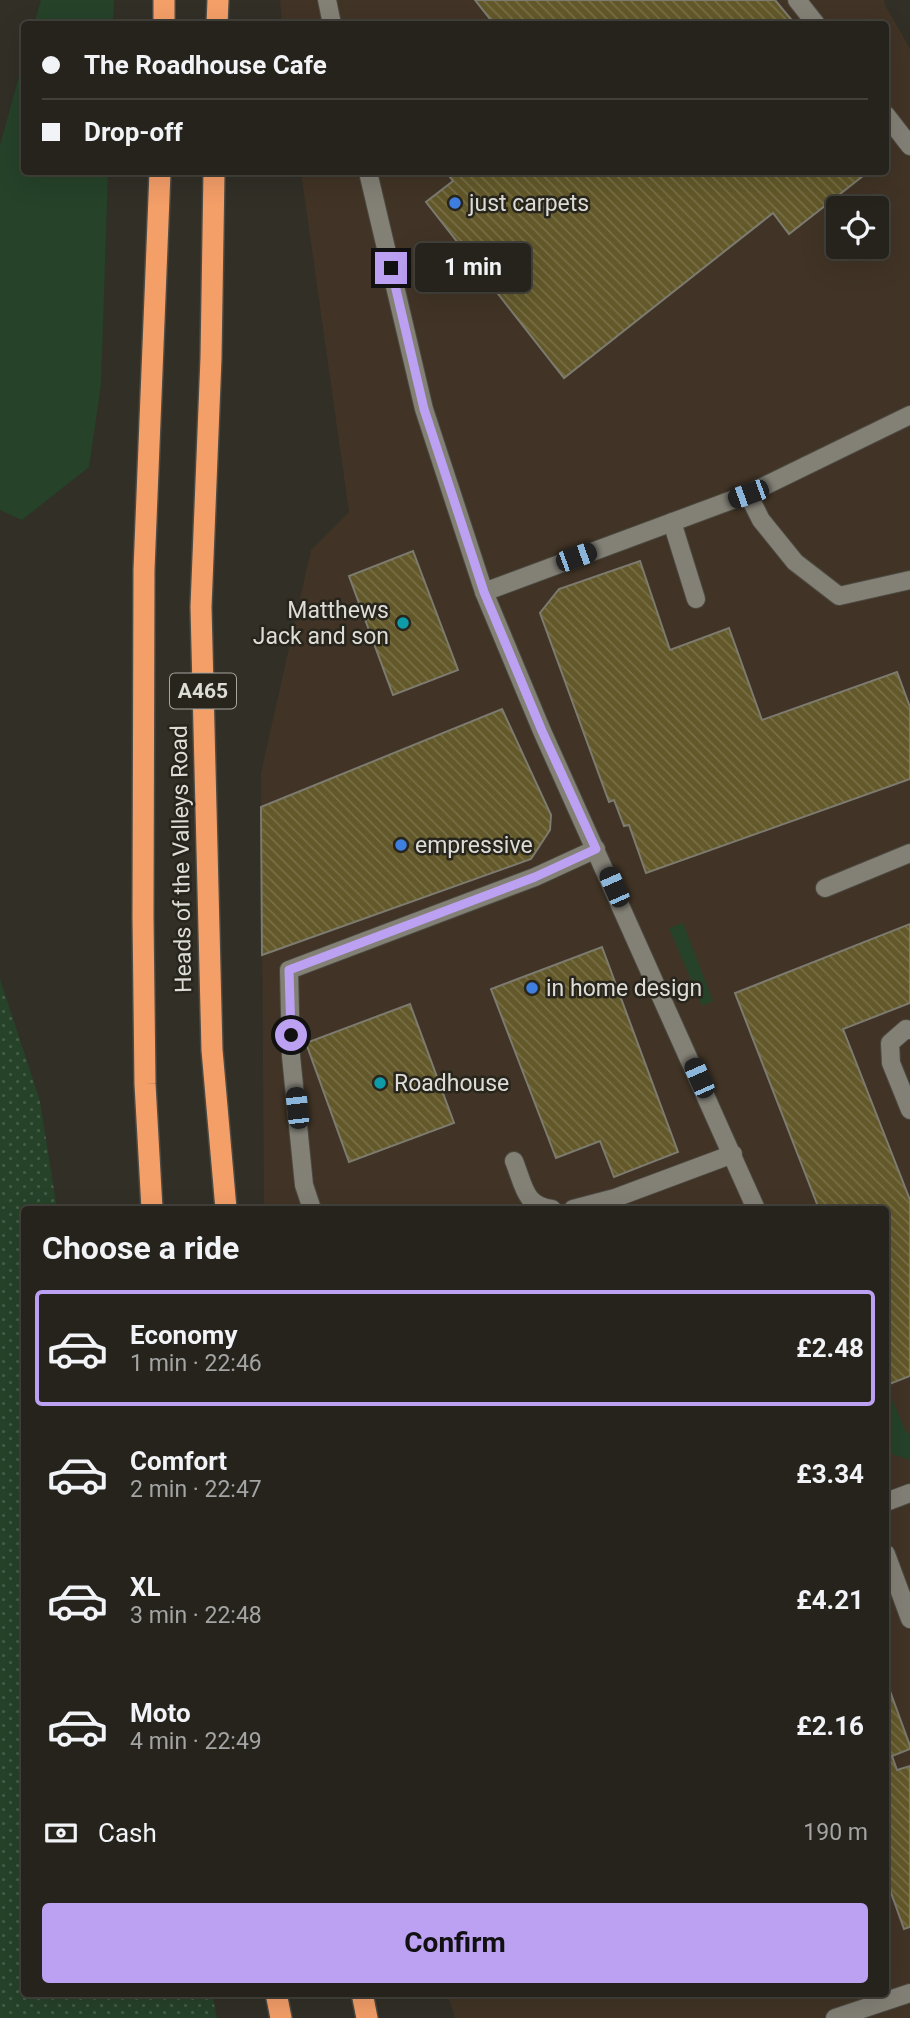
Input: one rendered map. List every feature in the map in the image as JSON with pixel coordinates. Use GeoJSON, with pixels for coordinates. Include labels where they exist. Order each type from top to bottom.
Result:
{"type":"FeatureCollection","features":[{"type":"Feature","properties":{"kind":"highway"},"geometry":{"type":"LineString","coordinates":[[164,0],[164,21]]}},
{"type":"Feature","properties":{"kind":"highway"},"geometry":{"type":"LineString","coordinates":[[217,21],[218,0]]}},
{"type":"Feature","properties":{"kind":"highway","name":"Heads of the Valleys Road"},"geometry":{"type":"LineString","coordinates":[[152,1206],[145,1084],[144,584],[160,175]]}},
{"type":"Feature","properties":{"kind":"highway","name":"Heads of the Valleys Road"},"geometry":{"type":"LineString","coordinates":[[214,175],[211,358],[201,607],[212,1050],[226,1206]]}},
{"type":"Feature","properties":{"kind":"highway"},"geometry":{"type":"LineString","coordinates":[[277,1997],[281,2018]]}},
{"type":"Feature","properties":{"kind":"highway"},"geometry":{"type":"LineString","coordinates":[[363,1997],[367,2018]]}},
{"type":"Feature","properties":{"kind":"street"},"geometry":{"type":"LineString","coordinates":[[327,0],[331,21]]}},
{"type":"Feature","properties":{"kind":"street"},"geometry":{"type":"LineString","coordinates":[[797,0],[814,21]]}},
{"type":"Feature","properties":{"kind":"street"},"geometry":{"type":"LineString","coordinates":[[889,119],[910,146]]}},
{"type":"Feature","properties":{"kind":"street"},"geometry":{"type":"LineString","coordinates":[[369,175],[424,409],[484,592],[542,731],[755,1206]]}},
{"type":"Feature","properties":{"kind":"street"},"geometry":{"type":"LineString","coordinates":[[484,592],[748,494],[910,415]]}},
{"type":"Feature","properties":{"kind":"street"},"geometry":{"type":"LineString","coordinates":[[748,494],[761,520],[795,562],[839,596],[910,580]]}},
{"type":"Feature","properties":{"kind":"street"},"geometry":{"type":"LineString","coordinates":[[672,522],[696,599]]}},
{"type":"Feature","properties":{"kind":"street"},"geometry":{"type":"LineString","coordinates":[[311,1206],[304,1185],[291,1056],[289,970],[535,877],[596,849]]}},
{"type":"Feature","properties":{"kind":"street"},"geometry":{"type":"LineString","coordinates":[[825,888],[910,853]]}},
{"type":"Feature","properties":{"kind":"street"},"geometry":{"type":"LineString","coordinates":[[910,1030],[906,1030],[890,1043],[891,1063],[910,1110]]}},
{"type":"Feature","properties":{"kind":"street"},"geometry":{"type":"LineString","coordinates":[[584,1206],[615,1198],[733,1154]]}},
{"type":"Feature","properties":{"kind":"street"},"geometry":{"type":"LineString","coordinates":[[514,1161],[530,1201],[536,1206]]}},
{"type":"Feature","properties":{"kind":"street"},"geometry":{"type":"LineString","coordinates":[[889,1501],[910,1493]]}},
{"type":"Feature","properties":{"kind":"street"},"geometry":{"type":"LineString","coordinates":[[889,1562],[910,1619]]}},
{"type":"Feature","properties":{"kind":"street"},"geometry":{"type":"LineString","coordinates":[[835,2018],[910,1993]]}},
{"type":"Feature","properties":{"kind":"shaded area"},"geometry":{"type":"Polygon","coordinates":[[[280,0],[885,0],[884,3],[910,49],[910,2018],[455,2018],[448,1997],[889,1997],[889,1206],[264,1206],[261,773],[311,550],[349,512],[301,175],[889,175],[889,21],[282,21],[280,0]]]}},
{"type":"Feature","properties":{"kind":"green space"},"geometry":{"type":"Polygon","coordinates":[[[41,0],[114,0],[113,21],[35,21],[41,0]]]}},
{"type":"Feature","properties":{"kind":"green space"},"geometry":{"type":"Polygon","coordinates":[[[21,69],[21,175],[108,175],[101,385],[89,467],[22,520],[0,510],[0,145],[21,69]]]}},
{"type":"Feature","properties":{"kind":"green space"},"geometry":{"type":"Polygon","coordinates":[[[683,923],[713,1001],[702,1006],[669,928],[683,923]]]}},
{"type":"Feature","properties":{"kind":"green space"},"geometry":{"type":"Polygon","coordinates":[[[0,979],[40,1101],[57,1206],[21,1206],[21,1997],[213,1997],[217,2018],[0,2018],[0,979]]]}},
{"type":"Feature","properties":{"kind":"green space"},"geometry":{"type":"Polygon","coordinates":[[[892,1399],[905,1430],[910,1435],[910,1460],[889,1453],[889,1400],[892,1399]]]}},
{"type":"Feature","properties":{"kind":"building"},"geometry":{"type":"Polygon","coordinates":[[[475,0],[775,0],[792,21],[492,21],[475,0]]]}},
{"type":"Feature","properties":{"kind":"building"},"geometry":{"type":"Polygon","coordinates":[[[448,175],[864,175],[837,196],[826,196],[826,205],[789,234],[773,213],[564,378],[426,202],[453,181],[448,175]]]}},
{"type":"Feature","properties":{"kind":"building","name":"Matthews Jack and son"},"geometry":{"type":"Polygon","coordinates":[[[413,551],[458,670],[393,695],[349,576],[413,551]]]}},
{"type":"Feature","properties":{"kind":"building"},"geometry":{"type":"Polygon","coordinates":[[[640,561],[670,650],[729,628],[762,720],[897,672],[910,707],[910,779],[646,873],[629,825],[624,826],[614,800],[609,802],[540,613],[559,589],[640,561]]]}},
{"type":"Feature","properties":{"kind":"building","name":"empressive"},"geometry":{"type":"Polygon","coordinates":[[[502,709],[551,815],[550,830],[531,859],[262,955],[261,807],[502,709]]]}},
{"type":"Feature","properties":{"kind":"building"},"geometry":{"type":"Polygon","coordinates":[[[910,924],[910,1003],[843,1029],[910,1200],[910,1376],[889,1384],[889,1206],[818,1206],[735,993],[910,924]]]}},
{"type":"Feature","properties":{"kind":"building"},"geometry":{"type":"Polygon","coordinates":[[[602,947],[678,1152],[614,1177],[600,1141],[556,1158],[491,989],[602,947]]]}},
{"type":"Feature","properties":{"kind":"building","name":"Roadhouse"},"geometry":{"type":"Polygon","coordinates":[[[410,1004],[454,1123],[349,1162],[306,1043],[410,1004]]]}},
{"type":"Feature","properties":{"kind":"building"},"geometry":{"type":"Polygon","coordinates":[[[889,1688],[910,1746],[910,1749],[892,1756],[897,1770],[910,1766],[910,1927],[904,1929],[890,1890],[889,1688]]]}},
{"type":"Feature","properties":{"kind":"place","name":"just carpets"},"geometry":{"type":"Point","coordinates":[455,203]}},
{"type":"Feature","properties":{"kind":"place","name":"Matthews Jack and son"},"geometry":{"type":"Point","coordinates":[403,623]}},
{"type":"Feature","properties":{"kind":"place","name":"empressive"},"geometry":{"type":"Point","coordinates":[401,845]}},
{"type":"Feature","properties":{"kind":"place","name":"in home design"},"geometry":{"type":"Point","coordinates":[532,988]}},
{"type":"Feature","properties":{"kind":"place","name":"Roadhouse"},"geometry":{"type":"Point","coordinates":[380,1083]}},
{"type":"Feature","properties":{"kind":"route"},"geometry":{"type":"LineString","coordinates":[[291,1035],[289,970],[535,877],[596,849],[542,731],[484,592],[424,409],[391,268]]}}]}
